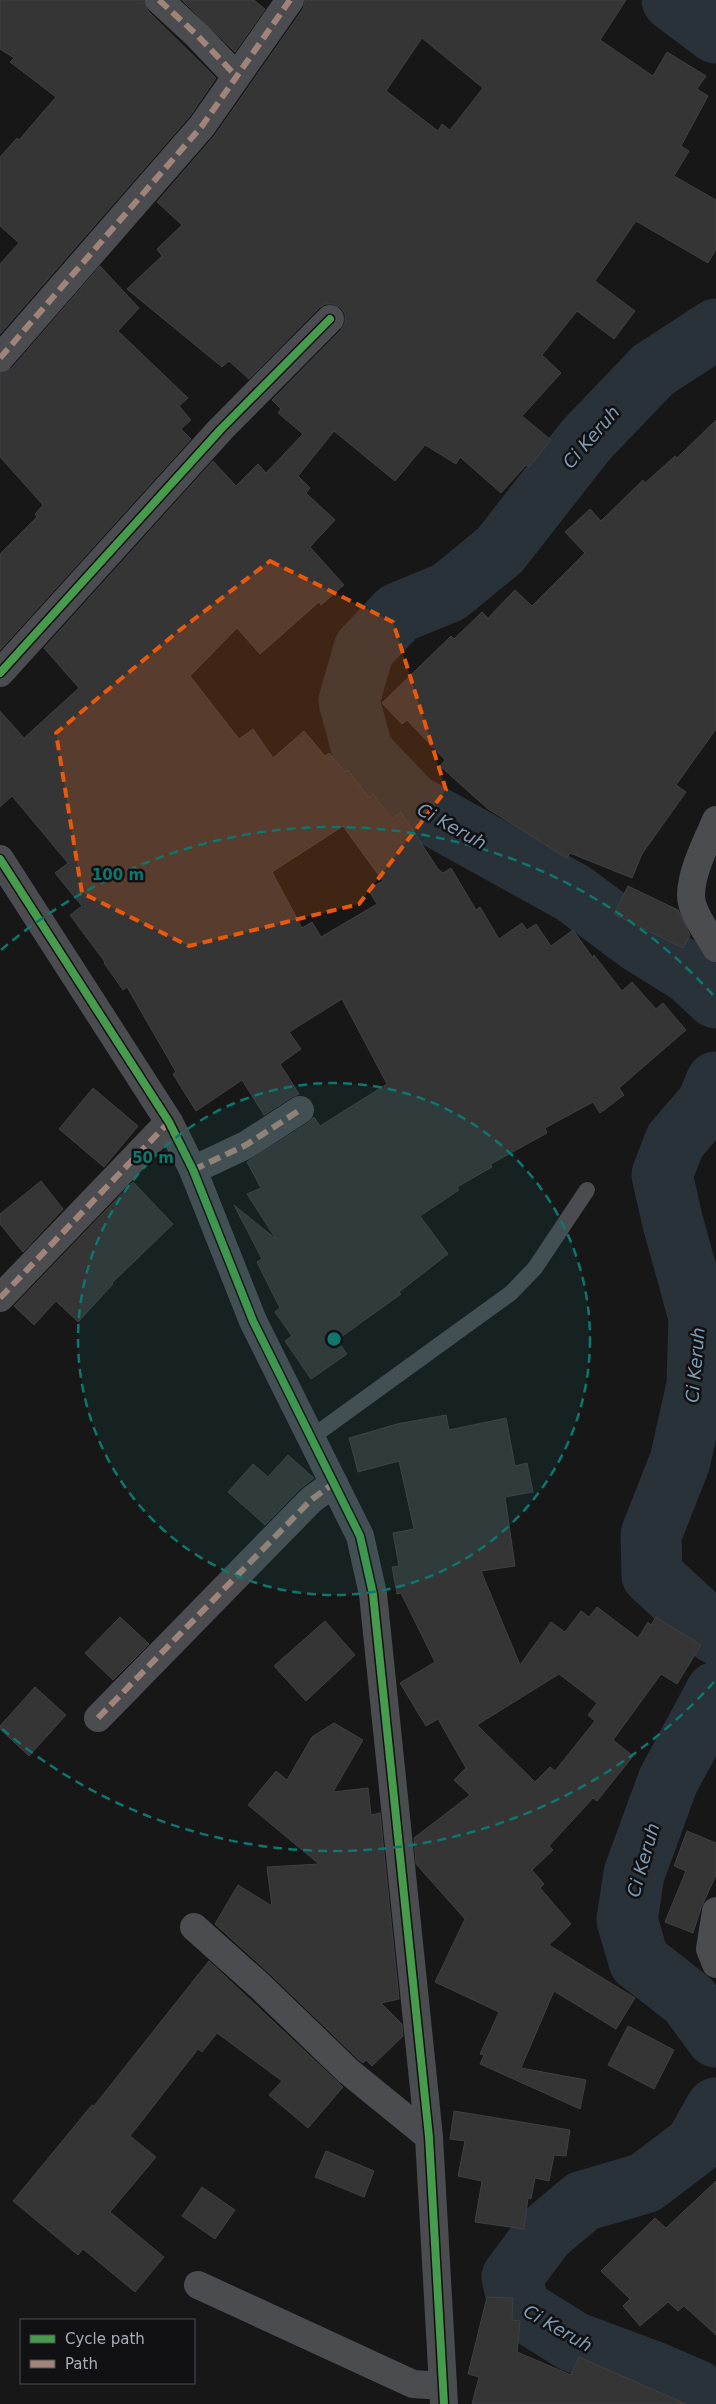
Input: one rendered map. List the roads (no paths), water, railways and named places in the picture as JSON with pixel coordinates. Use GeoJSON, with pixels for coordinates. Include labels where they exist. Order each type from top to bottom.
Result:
{"type":"FeatureCollection","features":[{"type":"Feature","properties":{"kind":"street"},"geometry":{"type":"LineString","coordinates":[[159,0],[198,35],[236,76]]}},
{"type":"Feature","properties":{"kind":"street"},"geometry":{"type":"LineString","coordinates":[[0,358],[202,126],[290,0]]}},
{"type":"Feature","properties":{"kind":"street"},"geometry":{"type":"LineString","coordinates":[[0,673],[221,429],[330,319]]}},
{"type":"Feature","properties":{"kind":"street"},"geometry":{"type":"LineString","coordinates":[[716,820],[697,865],[691,895],[695,910],[716,948]]}},
{"type":"Feature","properties":{"kind":"street"},"geometry":{"type":"LineString","coordinates":[[0,859],[159,1133],[193,1170],[253,1321],[312,1437],[322,1492],[360,1536],[373,1594],[429,2137],[431,2390],[198,2285]]}},
{"type":"Feature","properties":{"kind":"street"},"geometry":{"type":"LineString","coordinates":[[193,1170],[246,1145],[300,1110]]}},
{"type":"Feature","properties":{"kind":"street"},"geometry":{"type":"LineString","coordinates":[[0,1298],[159,1133]]}},
{"type":"Feature","properties":{"kind":"street"},"geometry":{"type":"LineString","coordinates":[[98,1718],[322,1492]]}},
{"type":"Feature","properties":{"kind":"street"},"geometry":{"type":"LineString","coordinates":[[716,1911],[710,1949],[716,1964]]}},
{"type":"Feature","properties":{"kind":"street"},"geometry":{"type":"LineString","coordinates":[[194,1927],[260,1986],[348,2071],[429,2137]]}},
{"type":"Feature","properties":{"kind":"lane"},"geometry":{"type":"LineString","coordinates":[[312,1437],[511,1293],[535,1268],[587,1190]]}},
{"type":"Feature","properties":{"kind":"waterway","name":"Ci Keruh"},"geometry":{"type":"LineString","coordinates":[[672,0],[716,33]]}},
{"type":"Feature","properties":{"kind":"waterway","name":"Ci Keruh"},"geometry":{"type":"LineString","coordinates":[[716,329],[653,370],[586,440],[500,550],[449,592],[398,613],[364,649],[349,701],[363,753],[412,804],[573,893],[639,942],[689,973],[716,998]]}},
{"type":"Feature","properties":{"kind":"waterway","name":"Ci Keruh"},"geometry":{"type":"LineString","coordinates":[[716,1082],[707,1104],[675,1141],[662,1175],[699,1317],[697,1385],[680,1461],[651,1535],[652,1575],[716,1634]]}},
{"type":"Feature","properties":{"kind":"waterway","name":"Ci Keruh"},"geometry":{"type":"LineString","coordinates":[[716,1692],[668,1781],[634,1874],[627,1920],[639,1961],[689,2000],[716,2037]]}},
{"type":"Feature","properties":{"kind":"waterway","name":"Ci Keruh"},"geometry":{"type":"LineString","coordinates":[[707,2404],[696,2390],[652,2371],[574,2342],[519,2308],[512,2277],[545,2233],[583,2201],[645,2183],[695,2145],[716,2108]]}}]}
